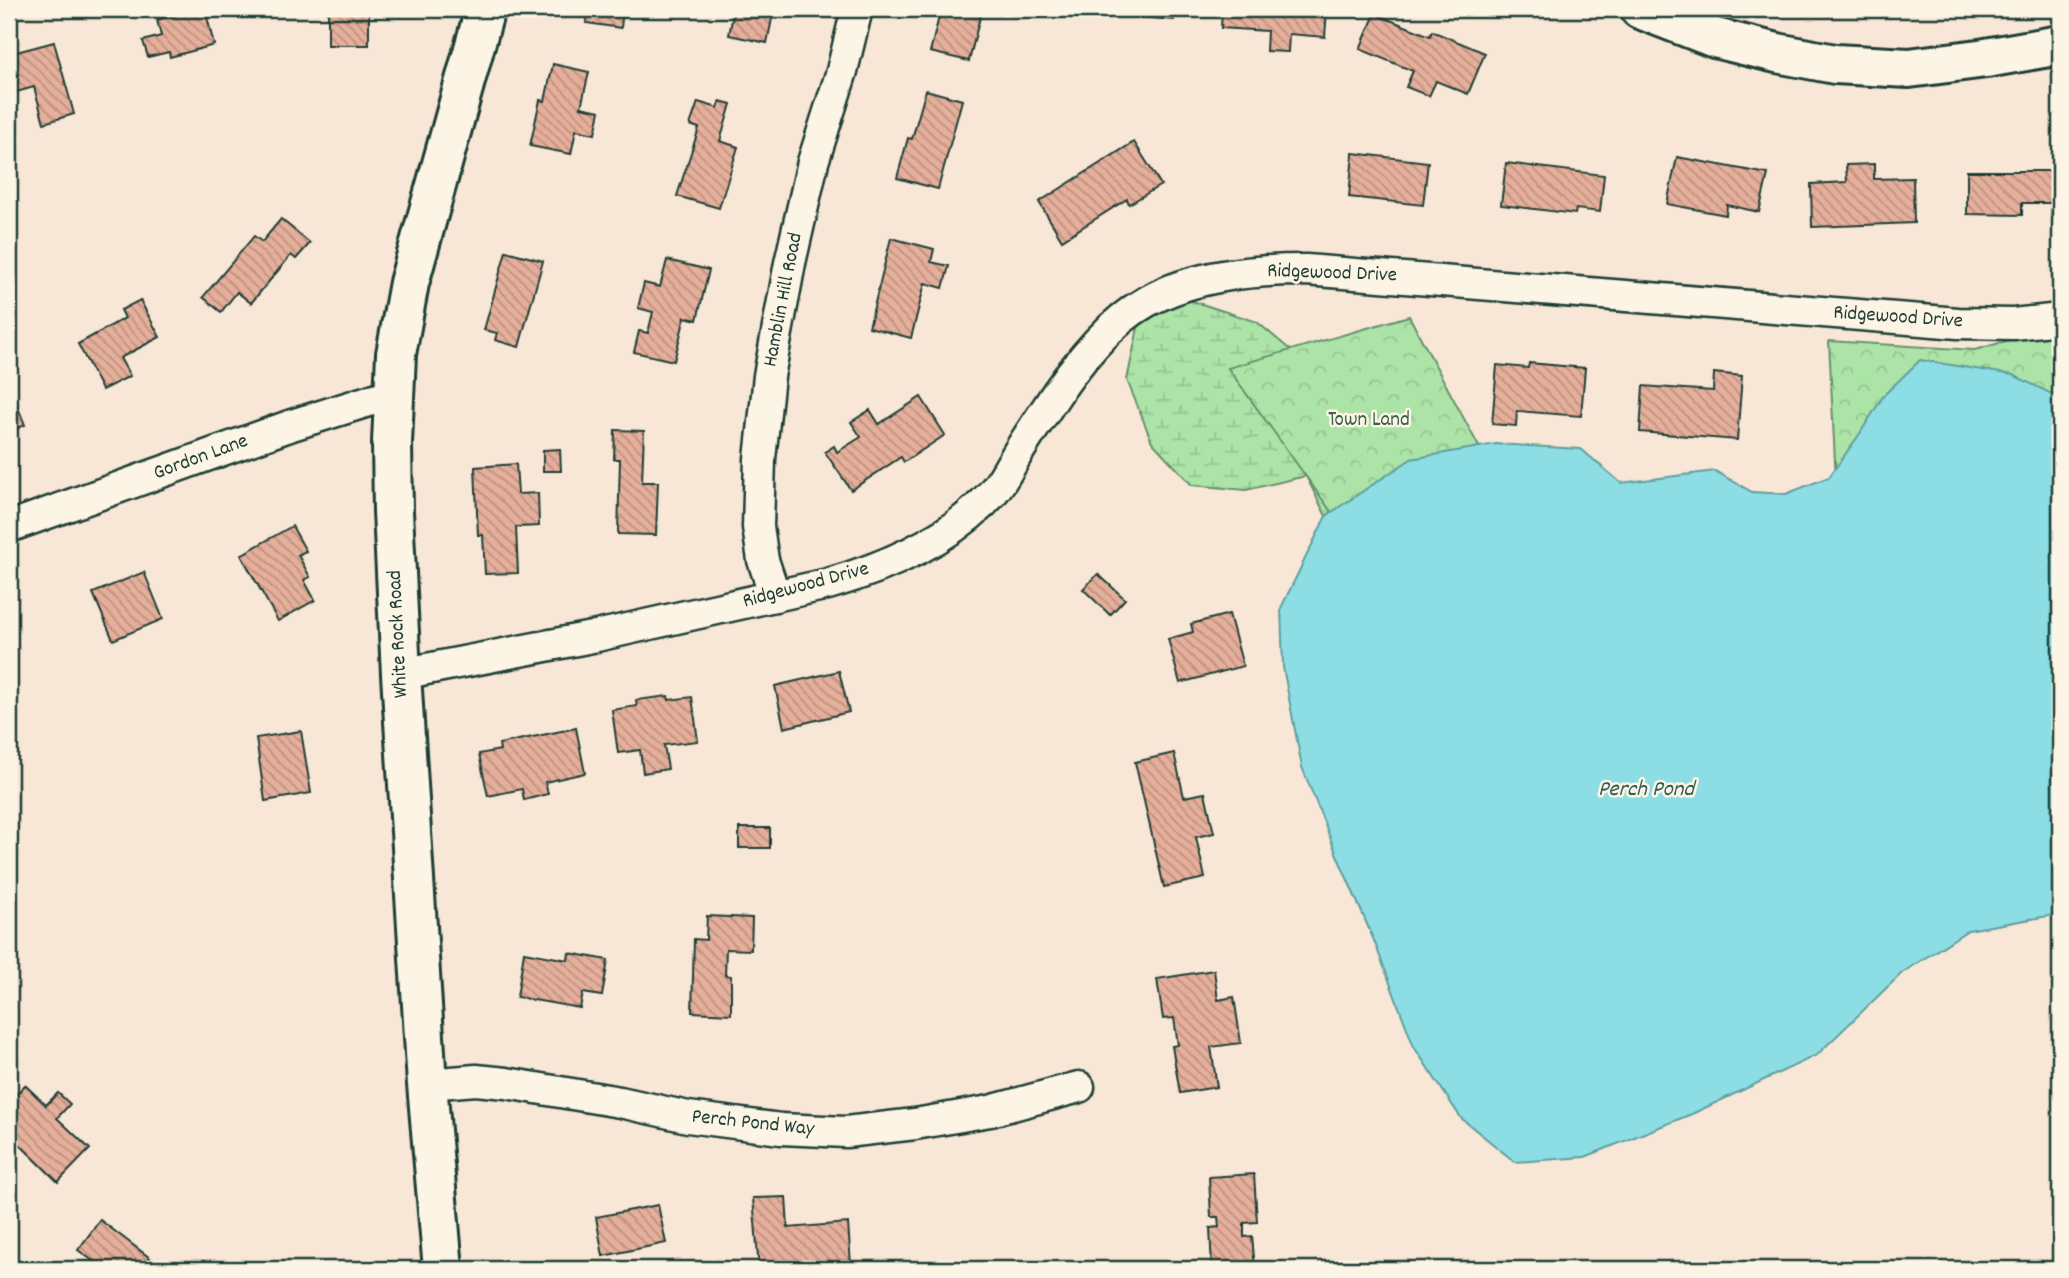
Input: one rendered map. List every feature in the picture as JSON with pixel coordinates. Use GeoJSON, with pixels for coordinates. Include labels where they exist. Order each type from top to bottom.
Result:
{"type":"FeatureCollection","features":[{"type":"Feature","properties":{"kind":"street","name":"White Rock Road"},"geometry":{"type":"LineString","coordinates":[[443,1269],[427,1084],[401,674],[392,443],[396,354],[409,283],[485,9]]}},
{"type":"Feature","properties":{"kind":"street","name":"Hamblin Hill Road"},"geometry":{"type":"LineString","coordinates":[[775,596],[763,559],[758,527],[760,459],[769,376],[790,263],[813,162],[842,71],[857,9]]}},
{"type":"Feature","properties":{"kind":"street"},"geometry":{"type":"LineString","coordinates":[[1640,9],[1715,38],[1835,64],[1909,68],[2060,46]]}},
{"type":"Feature","properties":{"kind":"street","name":"Ridgewood Drive"},"geometry":{"type":"LineString","coordinates":[[401,674],[592,637],[775,596],[859,575],[895,560],[955,525],[982,504],[1003,481],[1067,378],[1117,324],[1143,303],[1169,291],[1231,274],[1306,270],[1958,323],[2013,324],[2060,319]]}},
{"type":"Feature","properties":{"kind":"street","name":"Gordon Lane"},"geometry":{"type":"LineString","coordinates":[[9,527],[292,425],[394,393]]}},
{"type":"Feature","properties":{"kind":"street","name":"Perch Pond Way"},"geometry":{"type":"LineString","coordinates":[[427,1084],[475,1080],[506,1083],[620,1102],[688,1117],[780,1129],[846,1132],[990,1111],[1079,1087]]}},
{"type":"Feature","properties":{"kind":"green space"},"geometry":{"type":"Polygon","coordinates":[[[1177,296],[1257,322],[1411,459],[1326,516],[1306,476],[1246,490],[1192,485],[1152,442],[1127,380],[1139,323],[1177,296]]]}},
{"type":"Feature","properties":{"kind":"green space","name":"Town Land"},"geometry":{"type":"Polygon","coordinates":[[[1409,316],[1523,529],[1363,556],[1228,368],[1409,316]]]}},
{"type":"Feature","properties":{"kind":"green space"},"geometry":{"type":"Polygon","coordinates":[[[2060,326],[2060,488],[1836,482],[1829,341],[1975,350],[2060,326]]]}},
{"type":"Feature","properties":{"kind":"water","name":"Perch Pond"},"geometry":{"type":"Polygon","coordinates":[[[1920,360],[2013,375],[2060,398],[2060,914],[1968,930],[1902,973],[1817,1055],[1694,1113],[1585,1157],[1515,1162],[1461,1118],[1414,1047],[1373,938],[1302,767],[1283,667],[1281,608],[1326,516],[1411,459],[1496,444],[1581,449],[1621,483],[1715,471],[1752,492],[1786,494],[1829,477],[1884,395],[1920,360]]]}},
{"type":"Feature","properties":{"kind":"building"},"geometry":{"type":"Polygon","coordinates":[[[205,9],[214,45],[170,57],[169,52],[148,57],[143,41],[161,36],[157,20],[205,9]]]}},
{"type":"Feature","properties":{"kind":"building"},"geometry":{"type":"Polygon","coordinates":[[[328,9],[369,9],[369,45],[328,45],[328,9]]]}},
{"type":"Feature","properties":{"kind":"building"},"geometry":{"type":"Polygon","coordinates":[[[587,9],[623,9],[621,28],[586,23],[587,9]]]}},
{"type":"Feature","properties":{"kind":"building"},"geometry":{"type":"Polygon","coordinates":[[[734,9],[774,9],[767,43],[729,35],[734,9]]]}},
{"type":"Feature","properties":{"kind":"building"},"geometry":{"type":"Polygon","coordinates":[[[941,9],[982,9],[969,61],[930,52],[941,9]]]}},
{"type":"Feature","properties":{"kind":"building"},"geometry":{"type":"Polygon","coordinates":[[[1071,9],[1175,9],[1174,20],[1071,9]]]}},
{"type":"Feature","properties":{"kind":"building"},"geometry":{"type":"Polygon","coordinates":[[[1222,9],[1327,9],[1325,37],[1289,34],[1288,52],[1266,51],[1267,31],[1221,28],[1222,9]]]}},
{"type":"Feature","properties":{"kind":"building"},"geometry":{"type":"Polygon","coordinates":[[[1375,14],[1430,36],[1432,31],[1485,53],[1468,94],[1436,81],[1429,96],[1406,87],[1413,71],[1360,49],[1375,14]]]}},
{"type":"Feature","properties":{"kind":"building"},"geometry":{"type":"Polygon","coordinates":[[[54,42],[74,114],[44,123],[34,87],[13,93],[9,79],[9,54],[54,42]]]}},
{"type":"Feature","properties":{"kind":"building"},"geometry":{"type":"Polygon","coordinates":[[[553,64],[589,72],[581,107],[600,111],[595,134],[576,130],[571,154],[530,146],[540,100],[545,101],[553,64]]]}},
{"type":"Feature","properties":{"kind":"building"},"geometry":{"type":"Polygon","coordinates":[[[926,90],[962,100],[938,189],[897,178],[926,90]]]}},
{"type":"Feature","properties":{"kind":"building"},"geometry":{"type":"Polygon","coordinates":[[[720,101],[731,104],[720,141],[738,147],[719,208],[677,196],[699,128],[690,125],[698,102],[718,108],[720,101]]]}},
{"type":"Feature","properties":{"kind":"building"},"geometry":{"type":"Polygon","coordinates":[[[1134,142],[1161,185],[1129,204],[1127,199],[1062,240],[1039,202],[1134,142]]]}},
{"type":"Feature","properties":{"kind":"building"},"geometry":{"type":"Polygon","coordinates":[[[1353,153],[1428,162],[1423,205],[1349,197],[1353,153]]]}},
{"type":"Feature","properties":{"kind":"building"},"geometry":{"type":"Polygon","coordinates":[[[1677,157],[1768,174],[1759,212],[1727,205],[1726,215],[1667,204],[1677,157]]]}},
{"type":"Feature","properties":{"kind":"building"},"geometry":{"type":"Polygon","coordinates":[[[1506,163],[1604,175],[1600,212],[1576,209],[1575,214],[1501,205],[1506,163]]]}},
{"type":"Feature","properties":{"kind":"building"},"geometry":{"type":"Polygon","coordinates":[[[1874,164],[1874,179],[1913,178],[1914,223],[1812,227],[1811,184],[1847,182],[1846,165],[1874,164]]]}},
{"type":"Feature","properties":{"kind":"building"},"geometry":{"type":"Polygon","coordinates":[[[1967,171],[2060,171],[2060,216],[2051,216],[2052,203],[2022,203],[2022,215],[1967,214],[1967,171]]]}},
{"type":"Feature","properties":{"kind":"building"},"geometry":{"type":"Polygon","coordinates":[[[281,219],[310,243],[296,259],[291,255],[251,303],[237,292],[221,312],[203,297],[254,236],[262,242],[281,219]]]}},
{"type":"Feature","properties":{"kind":"building"},"geometry":{"type":"Polygon","coordinates":[[[891,238],[934,249],[931,262],[949,266],[943,288],[925,283],[911,338],[869,327],[891,238]]]}},
{"type":"Feature","properties":{"kind":"building"},"geometry":{"type":"Polygon","coordinates":[[[506,251],[543,261],[519,347],[495,340],[497,333],[484,330],[506,251]]]}},
{"type":"Feature","properties":{"kind":"building"},"geometry":{"type":"Polygon","coordinates":[[[667,260],[709,270],[697,320],[685,317],[674,361],[634,352],[639,331],[648,333],[653,312],[638,308],[644,283],[660,287],[667,260]]]}},
{"type":"Feature","properties":{"kind":"building"},"geometry":{"type":"Polygon","coordinates":[[[140,300],[160,337],[120,358],[130,376],[102,390],[78,344],[125,318],[121,310],[140,300]]]}},
{"type":"Feature","properties":{"kind":"building"},"geometry":{"type":"Polygon","coordinates":[[[1529,363],[1585,368],[1581,416],[1517,411],[1516,426],[1492,424],[1497,365],[1528,368],[1529,363]]]}},
{"type":"Feature","properties":{"kind":"building"},"geometry":{"type":"Polygon","coordinates":[[[1714,373],[1742,376],[1737,440],[1640,432],[1643,386],[1713,391],[1714,373]]]}},
{"type":"Feature","properties":{"kind":"building"},"geometry":{"type":"Polygon","coordinates":[[[9,385],[25,425],[9,432],[9,385]]]}},
{"type":"Feature","properties":{"kind":"building"},"geometry":{"type":"Polygon","coordinates":[[[921,397],[945,435],[904,462],[901,457],[851,490],[825,452],[834,446],[837,452],[861,437],[851,422],[870,410],[879,424],[921,397]]]}},
{"type":"Feature","properties":{"kind":"building"},"geometry":{"type":"Polygon","coordinates":[[[615,430],[644,431],[642,482],[658,482],[656,535],[618,534],[620,459],[614,459],[615,430]]]}},
{"type":"Feature","properties":{"kind":"building"},"geometry":{"type":"Polygon","coordinates":[[[560,449],[561,471],[543,471],[543,450],[560,449]]]}},
{"type":"Feature","properties":{"kind":"building"},"geometry":{"type":"Polygon","coordinates":[[[516,464],[518,494],[538,493],[539,526],[516,527],[518,573],[485,574],[483,535],[478,535],[475,467],[516,464]]]}},
{"type":"Feature","properties":{"kind":"building"},"geometry":{"type":"Polygon","coordinates":[[[292,526],[306,551],[298,555],[310,577],[304,580],[315,600],[278,621],[241,555],[292,526]]]}},
{"type":"Feature","properties":{"kind":"building"},"geometry":{"type":"Polygon","coordinates":[[[144,572],[163,619],[113,640],[93,593],[144,572]]]}},
{"type":"Feature","properties":{"kind":"building"},"geometry":{"type":"Polygon","coordinates":[[[1098,574],[1125,599],[1110,615],[1083,589],[1098,574]]]}},
{"type":"Feature","properties":{"kind":"building"},"geometry":{"type":"Polygon","coordinates":[[[1229,614],[1243,666],[1180,683],[1168,639],[1193,632],[1191,624],[1229,614]]]}},
{"type":"Feature","properties":{"kind":"building"},"geometry":{"type":"Polygon","coordinates":[[[839,671],[849,712],[784,728],[775,686],[839,671]]]}},
{"type":"Feature","properties":{"kind":"building"},"geometry":{"type":"Polygon","coordinates":[[[668,696],[669,700],[692,697],[698,741],[664,745],[668,769],[643,773],[640,750],[618,753],[612,710],[637,706],[636,700],[668,696]]]}},
{"type":"Feature","properties":{"kind":"building"},"geometry":{"type":"Polygon","coordinates":[[[576,728],[585,773],[545,782],[548,794],[524,800],[522,789],[488,796],[479,754],[500,750],[499,744],[576,728]]]}},
{"type":"Feature","properties":{"kind":"building"},"geometry":{"type":"Polygon","coordinates":[[[301,731],[311,793],[265,801],[256,738],[301,731]]]}},
{"type":"Feature","properties":{"kind":"building"},"geometry":{"type":"Polygon","coordinates":[[[1174,753],[1184,797],[1205,793],[1214,833],[1196,837],[1205,878],[1164,887],[1135,762],[1174,753]]]}},
{"type":"Feature","properties":{"kind":"building"},"geometry":{"type":"Polygon","coordinates":[[[739,828],[770,828],[770,848],[739,848],[739,828]]]}},
{"type":"Feature","properties":{"kind":"building"},"geometry":{"type":"Polygon","coordinates":[[[707,916],[752,918],[751,950],[726,949],[725,975],[731,976],[731,1014],[692,1012],[694,939],[706,940],[707,916]]]}},
{"type":"Feature","properties":{"kind":"building"},"geometry":{"type":"Polygon","coordinates":[[[524,952],[568,960],[569,953],[608,960],[602,996],[583,993],[580,1008],[517,997],[524,952]]]}},
{"type":"Feature","properties":{"kind":"building"},"geometry":{"type":"Polygon","coordinates":[[[1214,970],[1218,1000],[1234,997],[1241,1043],[1211,1047],[1217,1087],[1180,1093],[1172,1046],[1178,1045],[1174,1018],[1163,1019],[1157,979],[1214,970]]]}},
{"type":"Feature","properties":{"kind":"building"},"geometry":{"type":"Polygon","coordinates":[[[25,1085],[46,1105],[58,1093],[70,1104],[57,1118],[90,1149],[58,1182],[9,1134],[9,1102],[25,1085]]]}},
{"type":"Feature","properties":{"kind":"building"},"geometry":{"type":"Polygon","coordinates":[[[1254,1174],[1257,1222],[1244,1223],[1244,1237],[1252,1236],[1255,1269],[1212,1269],[1210,1228],[1219,1227],[1218,1217],[1211,1217],[1209,1177],[1254,1174]]]}},
{"type":"Feature","properties":{"kind":"building"},"geometry":{"type":"Polygon","coordinates":[[[786,1197],[788,1228],[848,1223],[851,1265],[759,1269],[753,1198],[786,1197]]]}},
{"type":"Feature","properties":{"kind":"building"},"geometry":{"type":"Polygon","coordinates":[[[658,1205],[666,1243],[603,1256],[596,1217],[658,1205]]]}},
{"type":"Feature","properties":{"kind":"building"},"geometry":{"type":"Polygon","coordinates":[[[100,1220],[150,1258],[141,1269],[104,1269],[78,1250],[100,1220]]]}}]}
